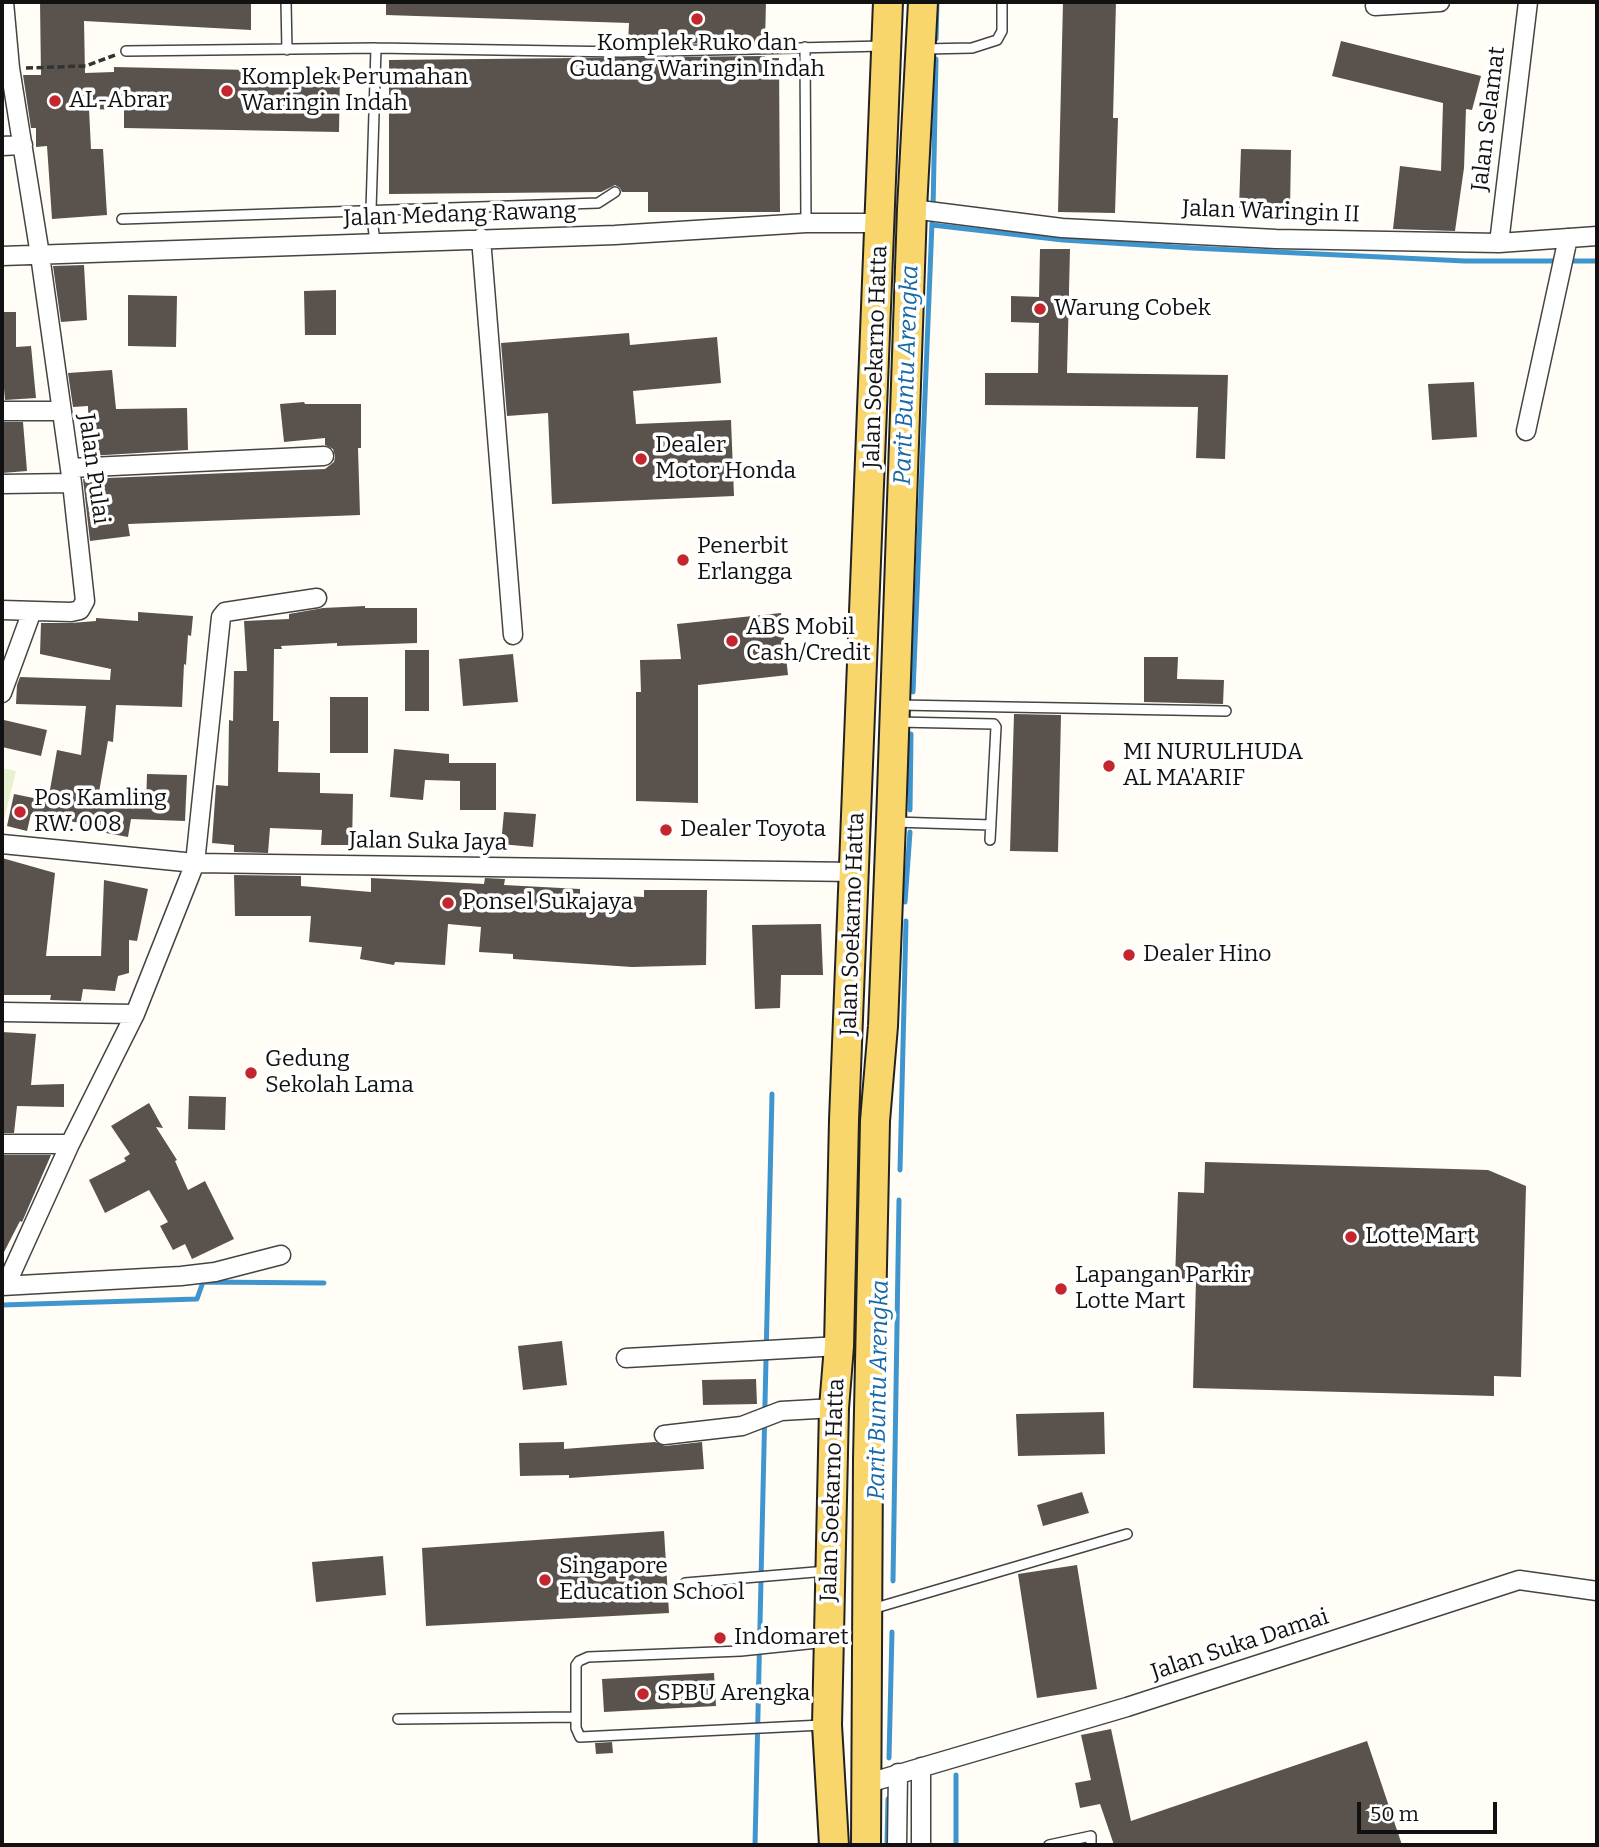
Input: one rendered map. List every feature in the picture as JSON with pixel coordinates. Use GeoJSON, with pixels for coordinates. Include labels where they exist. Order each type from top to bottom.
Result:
{"type":"FeatureCollection","features":[{"type":"Feature","properties":{"kind":"main road","name":"Jalan Soekarno Hatta"},"geometry":{"type":"LineString","coordinates":[[834,1845],[827,1725],[834,1408],[839,1346],[844,1120],[888,2]]}},
{"type":"Feature","properties":{"kind":"main road","name":"Jalan Soekarno Hatta"},"geometry":{"type":"LineString","coordinates":[[866,1845],[867,1611],[876,1121],[883,1026],[923,2]]}},
{"type":"Feature","properties":{"kind":"main road"},"geometry":{"type":"LineString","coordinates":[[844,1120],[876,1121]]}},
{"type":"Feature","properties":{"kind":"street","name":"Jalan Pulai"},"geometry":{"type":"LineString","coordinates":[[2,610],[71,612],[84,606],[71,476],[10,68],[4,2]]}},
{"type":"Feature","properties":{"kind":"street"},"geometry":{"type":"LineString","coordinates":[[1376,6],[1440,2]]}},
{"type":"Feature","properties":{"kind":"street","name":"Jalan Selamat"},"geometry":{"type":"LineString","coordinates":[[1499,243],[1528,2]]}},
{"type":"Feature","properties":{"kind":"street"},"geometry":{"type":"LineString","coordinates":[[2,146],[23,145]]}},
{"type":"Feature","properties":{"kind":"street","name":"Jalan Waringin II"},"geometry":{"type":"LineString","coordinates":[[916,209],[1062,228],[1276,239],[1499,243],[1564,254],[1597,236]]}},
{"type":"Feature","properties":{"kind":"street","name":"Jalan Medang Rawang"},"geometry":{"type":"LineString","coordinates":[[2,256],[615,235],[806,223],[881,223]]}},
{"type":"Feature","properties":{"kind":"street"},"geometry":{"type":"LineString","coordinates":[[481,238],[513,635]]}},
{"type":"Feature","properties":{"kind":"street"},"geometry":{"type":"LineString","coordinates":[[1526,431],[1564,254]]}},
{"type":"Feature","properties":{"kind":"street"},"geometry":{"type":"LineString","coordinates":[[2,411],[61,411]]}},
{"type":"Feature","properties":{"kind":"street"},"geometry":{"type":"LineString","coordinates":[[2,484],[324,456]]}},
{"type":"Feature","properties":{"kind":"street"},"geometry":{"type":"LineString","coordinates":[[281,1255],[215,1272],[181,1276],[4,1286],[135,1014],[195,863],[221,617],[225,612],[317,598]]}},
{"type":"Feature","properties":{"kind":"street"},"geometry":{"type":"LineString","coordinates":[[2,693],[32,611]]}},
{"type":"Feature","properties":{"kind":"street","name":"Jalan Suka Jaya"},"geometry":{"type":"LineString","coordinates":[[2,844],[195,863],[855,872]]}},
{"type":"Feature","properties":{"kind":"street"},"geometry":{"type":"LineString","coordinates":[[2,1012],[135,1014]]}},
{"type":"Feature","properties":{"kind":"street"},"geometry":{"type":"LineString","coordinates":[[2,1144],[71,1144]]}},
{"type":"Feature","properties":{"kind":"street"},"geometry":{"type":"LineString","coordinates":[[626,1358],[839,1346]]}},
{"type":"Feature","properties":{"kind":"street"},"geometry":{"type":"LineString","coordinates":[[664,1435],[741,1426],[781,1411],[834,1408]]}},
{"type":"Feature","properties":{"kind":"street","name":"Jalan Suka Damai"},"geometry":{"type":"LineString","coordinates":[[865,1784],[1140,1703],[1519,1580],[1597,1591]]}},
{"type":"Feature","properties":{"kind":"street"},"geometry":{"type":"LineString","coordinates":[[921,1767],[921,1845]]}},
{"type":"Feature","properties":{"kind":"street"},"geometry":{"type":"LineString","coordinates":[[897,1845],[898,1773]]}},
{"type":"Feature","properties":{"kind":"lane"},"geometry":{"type":"LineString","coordinates":[[286,2],[287,50]]}},
{"type":"Feature","properties":{"kind":"lane"},"geometry":{"type":"LineString","coordinates":[[920,50],[972,48],[997,40],[1002,32],[1002,2]]}},
{"type":"Feature","properties":{"kind":"lane"},"geometry":{"type":"LineString","coordinates":[[126,51],[376,48],[621,55],[887,46]]}},
{"type":"Feature","properties":{"kind":"lane"},"geometry":{"type":"LineString","coordinates":[[805,47],[806,223]]}},
{"type":"Feature","properties":{"kind":"lane"},"geometry":{"type":"LineString","coordinates":[[374,242],[371,210],[376,48]]}},
{"type":"Feature","properties":{"kind":"lane"},"geometry":{"type":"LineString","coordinates":[[122,219],[598,203],[615,192]]}},
{"type":"Feature","properties":{"kind":"lane"},"geometry":{"type":"LineString","coordinates":[[895,714],[1226,711]]}},
{"type":"Feature","properties":{"kind":"lane"},"geometry":{"type":"LineString","coordinates":[[895,714],[994,724],[996,727],[990,840]]}},
{"type":"Feature","properties":{"kind":"lane"},"geometry":{"type":"LineString","coordinates":[[891,822],[991,825]]}},
{"type":"Feature","properties":{"kind":"lane"},"geometry":{"type":"LineString","coordinates":[[867,1611],[1127,1534]]}},
{"type":"Feature","properties":{"kind":"lane"},"geometry":{"type":"LineString","coordinates":[[685,1583],[831,1570]]}},
{"type":"Feature","properties":{"kind":"lane"},"geometry":{"type":"LineString","coordinates":[[827,1725],[580,1737],[577,1733],[576,1717],[576,1665],[583,1658],[741,1651],[828,1641]]}},
{"type":"Feature","properties":{"kind":"lane"},"geometry":{"type":"LineString","coordinates":[[398,1719],[576,1717]]}},
{"type":"Feature","properties":{"kind":"lane"},"geometry":{"type":"LineString","coordinates":[[1049,1845],[1091,1836],[1091,1845]]}},
{"type":"Feature","properties":{"kind":"path"},"geometry":{"type":"LineString","coordinates":[[10,68],[86,66],[126,51]]}},
{"type":"Feature","properties":{"kind":"green space"},"geometry":{"type":"Polygon","coordinates":[[[2,768],[16,771],[3,824],[2,824],[2,768]]]}},
{"type":"Feature","properties":{"kind":"building"},"geometry":{"type":"Polygon","coordinates":[[[40,2],[251,2],[251,30],[84,21],[85,73],[114,72],[114,67],[340,72],[339,132],[124,128],[124,110],[89,109],[91,149],[103,149],[107,215],[52,219],[47,146],[36,147],[36,128],[31,128],[23,75],[41,75],[40,2]]]}},
{"type":"Feature","properties":{"kind":"building"},"geometry":{"type":"Polygon","coordinates":[[[386,2],[766,2],[765,42],[628,45],[629,23],[386,15],[386,2]]]}},
{"type":"Feature","properties":{"kind":"building"},"geometry":{"type":"Polygon","coordinates":[[[1063,2],[1116,2],[1113,118],[1118,118],[1115,213],[1058,212],[1063,2]]]}},
{"type":"Feature","properties":{"kind":"building"},"geometry":{"type":"Polygon","coordinates":[[[1341,41],[1481,76],[1472,110],[1466,109],[1464,168],[1455,231],[1393,229],[1400,166],[1441,171],[1443,103],[1332,76],[1341,41]]]}},
{"type":"Feature","properties":{"kind":"building","name":"Komplek Ruko dan Gudang Waringin Indah"},"geometry":{"type":"Polygon","coordinates":[[[779,58],[780,212],[648,212],[648,192],[622,192],[615,185],[601,192],[389,194],[389,60],[779,58]]]}},
{"type":"Feature","properties":{"kind":"building"},"geometry":{"type":"Polygon","coordinates":[[[1241,149],[1291,150],[1290,210],[1239,208],[1241,149]]]}},
{"type":"Feature","properties":{"kind":"building"},"geometry":{"type":"Polygon","coordinates":[[[1040,249],[1070,249],[1067,373],[1228,375],[1225,459],[1196,458],[1198,407],[985,405],[985,373],[1038,373],[1039,323],[1011,322],[1011,296],[1039,297],[1040,249]]]}},
{"type":"Feature","properties":{"kind":"building"},"geometry":{"type":"Polygon","coordinates":[[[84,265],[87,320],[61,322],[53,266],[84,265]]]}},
{"type":"Feature","properties":{"kind":"building"},"geometry":{"type":"Polygon","coordinates":[[[336,290],[336,335],[305,335],[304,291],[336,290]]]}},
{"type":"Feature","properties":{"kind":"building"},"geometry":{"type":"Polygon","coordinates":[[[128,295],[177,296],[176,347],[128,346],[128,295]]]}},
{"type":"Feature","properties":{"kind":"building"},"geometry":{"type":"Polygon","coordinates":[[[2,312],[16,312],[16,347],[31,346],[36,398],[5,400],[2,312]]]}},
{"type":"Feature","properties":{"kind":"building"},"geometry":{"type":"Polygon","coordinates":[[[629,333],[630,345],[717,337],[721,383],[633,391],[636,424],[731,420],[734,496],[552,504],[548,413],[507,416],[501,343],[629,333]]]}},
{"type":"Feature","properties":{"kind":"building"},"geometry":{"type":"Polygon","coordinates":[[[112,370],[116,409],[187,408],[188,450],[89,456],[88,406],[73,407],[68,373],[112,370]]]}},
{"type":"Feature","properties":{"kind":"building"},"geometry":{"type":"Polygon","coordinates":[[[1474,382],[1477,437],[1432,440],[1428,384],[1474,382]]]}},
{"type":"Feature","properties":{"kind":"building"},"geometry":{"type":"Polygon","coordinates":[[[280,404],[361,404],[361,448],[358,448],[360,515],[128,524],[130,536],[90,541],[83,479],[325,469],[334,462],[335,456],[333,449],[325,445],[325,438],[284,442],[280,404]]]}},
{"type":"Feature","properties":{"kind":"building"},"geometry":{"type":"Polygon","coordinates":[[[2,422],[23,422],[27,471],[2,473],[2,422]]]}},
{"type":"Feature","properties":{"kind":"building"},"geometry":{"type":"Polygon","coordinates":[[[323,608],[417,608],[417,643],[337,646],[337,643],[281,646],[282,649],[274,649],[273,721],[279,721],[278,772],[320,773],[320,793],[353,794],[352,845],[321,845],[322,830],[270,828],[268,853],[234,852],[234,845],[212,843],[216,785],[228,786],[229,720],[233,721],[234,671],[247,671],[244,621],[289,619],[289,614],[323,608]]]}},
{"type":"Feature","properties":{"kind":"building"},"geometry":{"type":"Polygon","coordinates":[[[138,612],[193,616],[191,636],[188,635],[186,665],[184,664],[182,707],[116,705],[113,742],[108,741],[98,798],[146,807],[147,774],[187,775],[185,821],[131,819],[128,837],[95,831],[96,826],[31,814],[27,831],[7,826],[14,794],[48,801],[57,750],[81,755],[86,706],[16,704],[20,677],[110,680],[111,669],[40,654],[41,623],[96,621],[96,618],[138,621],[138,612]]]}},
{"type":"Feature","properties":{"kind":"building"},"geometry":{"type":"Polygon","coordinates":[[[781,613],[788,675],[698,685],[698,803],[636,801],[636,692],[641,692],[640,660],[681,659],[677,624],[781,613]]]}},
{"type":"Feature","properties":{"kind":"building"},"geometry":{"type":"Polygon","coordinates":[[[405,650],[429,650],[429,711],[405,711],[405,650]]]}},
{"type":"Feature","properties":{"kind":"building"},"geometry":{"type":"Polygon","coordinates":[[[513,654],[518,702],[463,706],[459,659],[513,654]]]}},
{"type":"Feature","properties":{"kind":"building"},"geometry":{"type":"Polygon","coordinates":[[[1144,657],[1178,657],[1177,679],[1224,680],[1223,704],[1144,702],[1144,657]]]}},
{"type":"Feature","properties":{"kind":"building"},"geometry":{"type":"Polygon","coordinates":[[[330,697],[368,697],[368,753],[330,753],[330,697]]]}},
{"type":"Feature","properties":{"kind":"building"},"geometry":{"type":"Polygon","coordinates":[[[1014,714],[1061,715],[1058,852],[1010,851],[1014,714]]]}},
{"type":"Feature","properties":{"kind":"building"},"geometry":{"type":"Polygon","coordinates":[[[4,720],[47,730],[41,756],[2,747],[4,720]]]}},
{"type":"Feature","properties":{"kind":"building"},"geometry":{"type":"Polygon","coordinates":[[[394,749],[449,754],[449,763],[496,763],[496,810],[460,810],[460,781],[425,780],[423,800],[390,797],[394,749]]]}},
{"type":"Feature","properties":{"kind":"building"},"geometry":{"type":"Polygon","coordinates":[[[504,812],[536,814],[533,847],[501,844],[504,812]]]}},
{"type":"Feature","properties":{"kind":"building"},"geometry":{"type":"Polygon","coordinates":[[[2,858],[55,873],[46,956],[101,956],[104,880],[148,889],[137,941],[129,940],[129,973],[118,976],[115,991],[83,989],[81,1001],[50,1000],[51,995],[2,995],[2,858]]]}},
{"type":"Feature","properties":{"kind":"building"},"geometry":{"type":"Polygon","coordinates":[[[234,875],[301,876],[301,886],[371,892],[371,878],[484,884],[485,878],[505,879],[504,885],[580,889],[580,894],[644,897],[644,890],[707,890],[706,965],[632,967],[513,959],[513,954],[479,952],[481,927],[448,924],[445,965],[395,962],[394,965],[360,959],[362,947],[309,942],[311,916],[235,916],[234,875]]]}},
{"type":"Feature","properties":{"kind":"building"},"geometry":{"type":"Polygon","coordinates":[[[821,924],[823,975],[781,975],[780,1008],[755,1009],[752,925],[821,924]]]}},
{"type":"Feature","properties":{"kind":"building"},"geometry":{"type":"Polygon","coordinates":[[[2,1032],[36,1034],[31,1085],[64,1084],[64,1107],[17,1106],[14,1133],[2,1133],[2,1032]]]}},
{"type":"Feature","properties":{"kind":"building"},"geometry":{"type":"Polygon","coordinates":[[[189,1096],[226,1097],[225,1130],[188,1129],[189,1096]]]}},
{"type":"Feature","properties":{"kind":"building"},"geometry":{"type":"Polygon","coordinates":[[[149,1103],[163,1128],[156,1127],[177,1160],[175,1161],[188,1190],[205,1181],[234,1239],[192,1259],[185,1244],[173,1250],[160,1226],[168,1222],[149,1190],[105,1213],[89,1180],[126,1161],[124,1158],[130,1154],[111,1126],[149,1103]]]}},
{"type":"Feature","properties":{"kind":"building"},"geometry":{"type":"Polygon","coordinates":[[[4,1155],[51,1155],[22,1222],[20,1221],[2,1256],[2,1161],[4,1155]]]}},
{"type":"Feature","properties":{"kind":"building","name":"Lotte Mart"},"geometry":{"type":"Polygon","coordinates":[[[1205,1162],[1488,1170],[1526,1186],[1521,1377],[1494,1376],[1494,1396],[1193,1388],[1196,1281],[1175,1280],[1178,1192],[1204,1193],[1205,1162]]]}},
{"type":"Feature","properties":{"kind":"building"},"geometry":{"type":"Polygon","coordinates":[[[562,1341],[567,1385],[523,1390],[518,1346],[562,1341]]]}},
{"type":"Feature","properties":{"kind":"building"},"geometry":{"type":"Polygon","coordinates":[[[756,1379],[757,1404],[703,1405],[702,1380],[756,1379]]]}},
{"type":"Feature","properties":{"kind":"building"},"geometry":{"type":"Polygon","coordinates":[[[1104,1412],[1105,1454],[1018,1456],[1016,1414],[1104,1412]]]}},
{"type":"Feature","properties":{"kind":"building"},"geometry":{"type":"Polygon","coordinates":[[[564,1442],[564,1449],[655,1442],[665,1446],[702,1442],[704,1469],[569,1478],[569,1475],[520,1476],[519,1443],[564,1442]]]}},
{"type":"Feature","properties":{"kind":"building"},"geometry":{"type":"Polygon","coordinates":[[[1082,1492],[1089,1513],[1043,1526],[1037,1505],[1082,1492]]]}},
{"type":"Feature","properties":{"kind":"building","name":"Singapore Education School"},"geometry":{"type":"Polygon","coordinates":[[[664,1531],[669,1613],[426,1626],[422,1548],[664,1531]]]}},
{"type":"Feature","properties":{"kind":"building"},"geometry":{"type":"Polygon","coordinates":[[[383,1556],[386,1595],[316,1602],[312,1562],[383,1556]]]}},
{"type":"Feature","properties":{"kind":"building"},"geometry":{"type":"Polygon","coordinates":[[[1077,1565],[1097,1689],[1037,1698],[1018,1574],[1077,1565]]]}},
{"type":"Feature","properties":{"kind":"building"},"geometry":{"type":"Polygon","coordinates":[[[714,1673],[716,1706],[604,1712],[602,1679],[714,1673]]]}},
{"type":"Feature","properties":{"kind":"building"},"geometry":{"type":"Polygon","coordinates":[[[1111,1729],[1131,1821],[1367,1741],[1402,1845],[1114,1845],[1100,1804],[1080,1808],[1075,1783],[1091,1780],[1081,1735],[1111,1729]]]}},
{"type":"Feature","properties":{"kind":"building"},"geometry":{"type":"Polygon","coordinates":[[[612,1742],[613,1753],[596,1754],[595,1743],[612,1742]]]}},
{"type":"Feature","properties":{"kind":"waterway","name":"Parit Buntu Arengka"},"geometry":{"type":"LineString","coordinates":[[936,39],[937,2]]}},
{"type":"Feature","properties":{"kind":"waterway","name":"Parit Buntu Arengka"},"geometry":{"type":"LineString","coordinates":[[933,210],[936,59]]}},
{"type":"Feature","properties":{"kind":"waterway","name":"Parit Buntu Arengka"},"geometry":{"type":"LineString","coordinates":[[913,692],[932,223]]}},
{"type":"Feature","properties":{"kind":"waterway"},"geometry":{"type":"LineString","coordinates":[[932,225],[1063,240],[1192,248],[1465,261],[1597,261]]}},
{"type":"Feature","properties":{"kind":"waterway","name":"Parit Buntu Arengka"},"geometry":{"type":"LineString","coordinates":[[910,810],[911,734]]}},
{"type":"Feature","properties":{"kind":"waterway","name":"Parit Buntu Arengka"},"geometry":{"type":"LineString","coordinates":[[905,902],[910,832]]}},
{"type":"Feature","properties":{"kind":"waterway","name":"Parit Buntu Arengka"},"geometry":{"type":"LineString","coordinates":[[900,1170],[906,921]]}},
{"type":"Feature","properties":{"kind":"waterway"},"geometry":{"type":"LineString","coordinates":[[755,1845],[772,1094]]}},
{"type":"Feature","properties":{"kind":"waterway","name":"Parit Buntu Arengka"},"geometry":{"type":"LineString","coordinates":[[893,1581],[899,1200]]}},
{"type":"Feature","properties":{"kind":"waterway"},"geometry":{"type":"LineString","coordinates":[[2,1305],[197,1299],[203,1282],[324,1283]]}},
{"type":"Feature","properties":{"kind":"waterway","name":"Parit Buntu Arengka"},"geometry":{"type":"LineString","coordinates":[[889,1758],[892,1632]]}},
{"type":"Feature","properties":{"kind":"waterway"},"geometry":{"type":"LineString","coordinates":[[956,1775],[956,1845]]}},
{"type":"Feature","properties":{"kind":"waterway","name":"Parit Buntu Arengka"},"geometry":{"type":"LineString","coordinates":[[887,1845],[888,1799]]}},
{"type":"Feature","properties":{"kind":"place","name":"Komplek Ruko dan Gudang Waringin Indah"},"geometry":{"type":"Point","coordinates":[697,19]}},
{"type":"Feature","properties":{"kind":"place","name":"Komplek Perumahan Waringin Indah"},"geometry":{"type":"Point","coordinates":[227,91]}},
{"type":"Feature","properties":{"kind":"place","name":"AL-Abrar"},"geometry":{"type":"Point","coordinates":[55,101]}},
{"type":"Feature","properties":{"kind":"place","name":"Warung Cobek"},"geometry":{"type":"Point","coordinates":[1040,309]}},
{"type":"Feature","properties":{"kind":"place","name":"Dealer Motor Honda"},"geometry":{"type":"Point","coordinates":[641,459]}},
{"type":"Feature","properties":{"kind":"place","name":"Penerbit Erlangga"},"geometry":{"type":"Point","coordinates":[683,560]}},
{"type":"Feature","properties":{"kind":"place","name":"ABS Mobil Cash/Credit"},"geometry":{"type":"Point","coordinates":[732,641]}},
{"type":"Feature","properties":{"kind":"place","name":"MI NURULHUDA AL MA'ARIF"},"geometry":{"type":"Point","coordinates":[1109,766]}},
{"type":"Feature","properties":{"kind":"place","name":"Pos Kamling RW. 008"},"geometry":{"type":"Point","coordinates":[20,812]}},
{"type":"Feature","properties":{"kind":"place","name":"Dealer Toyota"},"geometry":{"type":"Point","coordinates":[666,830]}},
{"type":"Feature","properties":{"kind":"place","name":"Ponsel Sukajaya"},"geometry":{"type":"Point","coordinates":[448,903]}},
{"type":"Feature","properties":{"kind":"place","name":"Dealer Hino"},"geometry":{"type":"Point","coordinates":[1129,955]}},
{"type":"Feature","properties":{"kind":"place","name":"Gedung Sekolah Lama"},"geometry":{"type":"Point","coordinates":[251,1073]}},
{"type":"Feature","properties":{"kind":"place","name":"Lotte Mart"},"geometry":{"type":"Point","coordinates":[1351,1237]}},
{"type":"Feature","properties":{"kind":"place","name":"Lapangan Parkir Lotte Mart"},"geometry":{"type":"Point","coordinates":[1061,1289]}},
{"type":"Feature","properties":{"kind":"place","name":"Singapore Education School"},"geometry":{"type":"Point","coordinates":[545,1580]}},
{"type":"Feature","properties":{"kind":"place","name":"Indomaret"},"geometry":{"type":"Point","coordinates":[720,1638]}},
{"type":"Feature","properties":{"kind":"place","name":"SPBU Arengka"},"geometry":{"type":"Point","coordinates":[643,1694]}}]}
